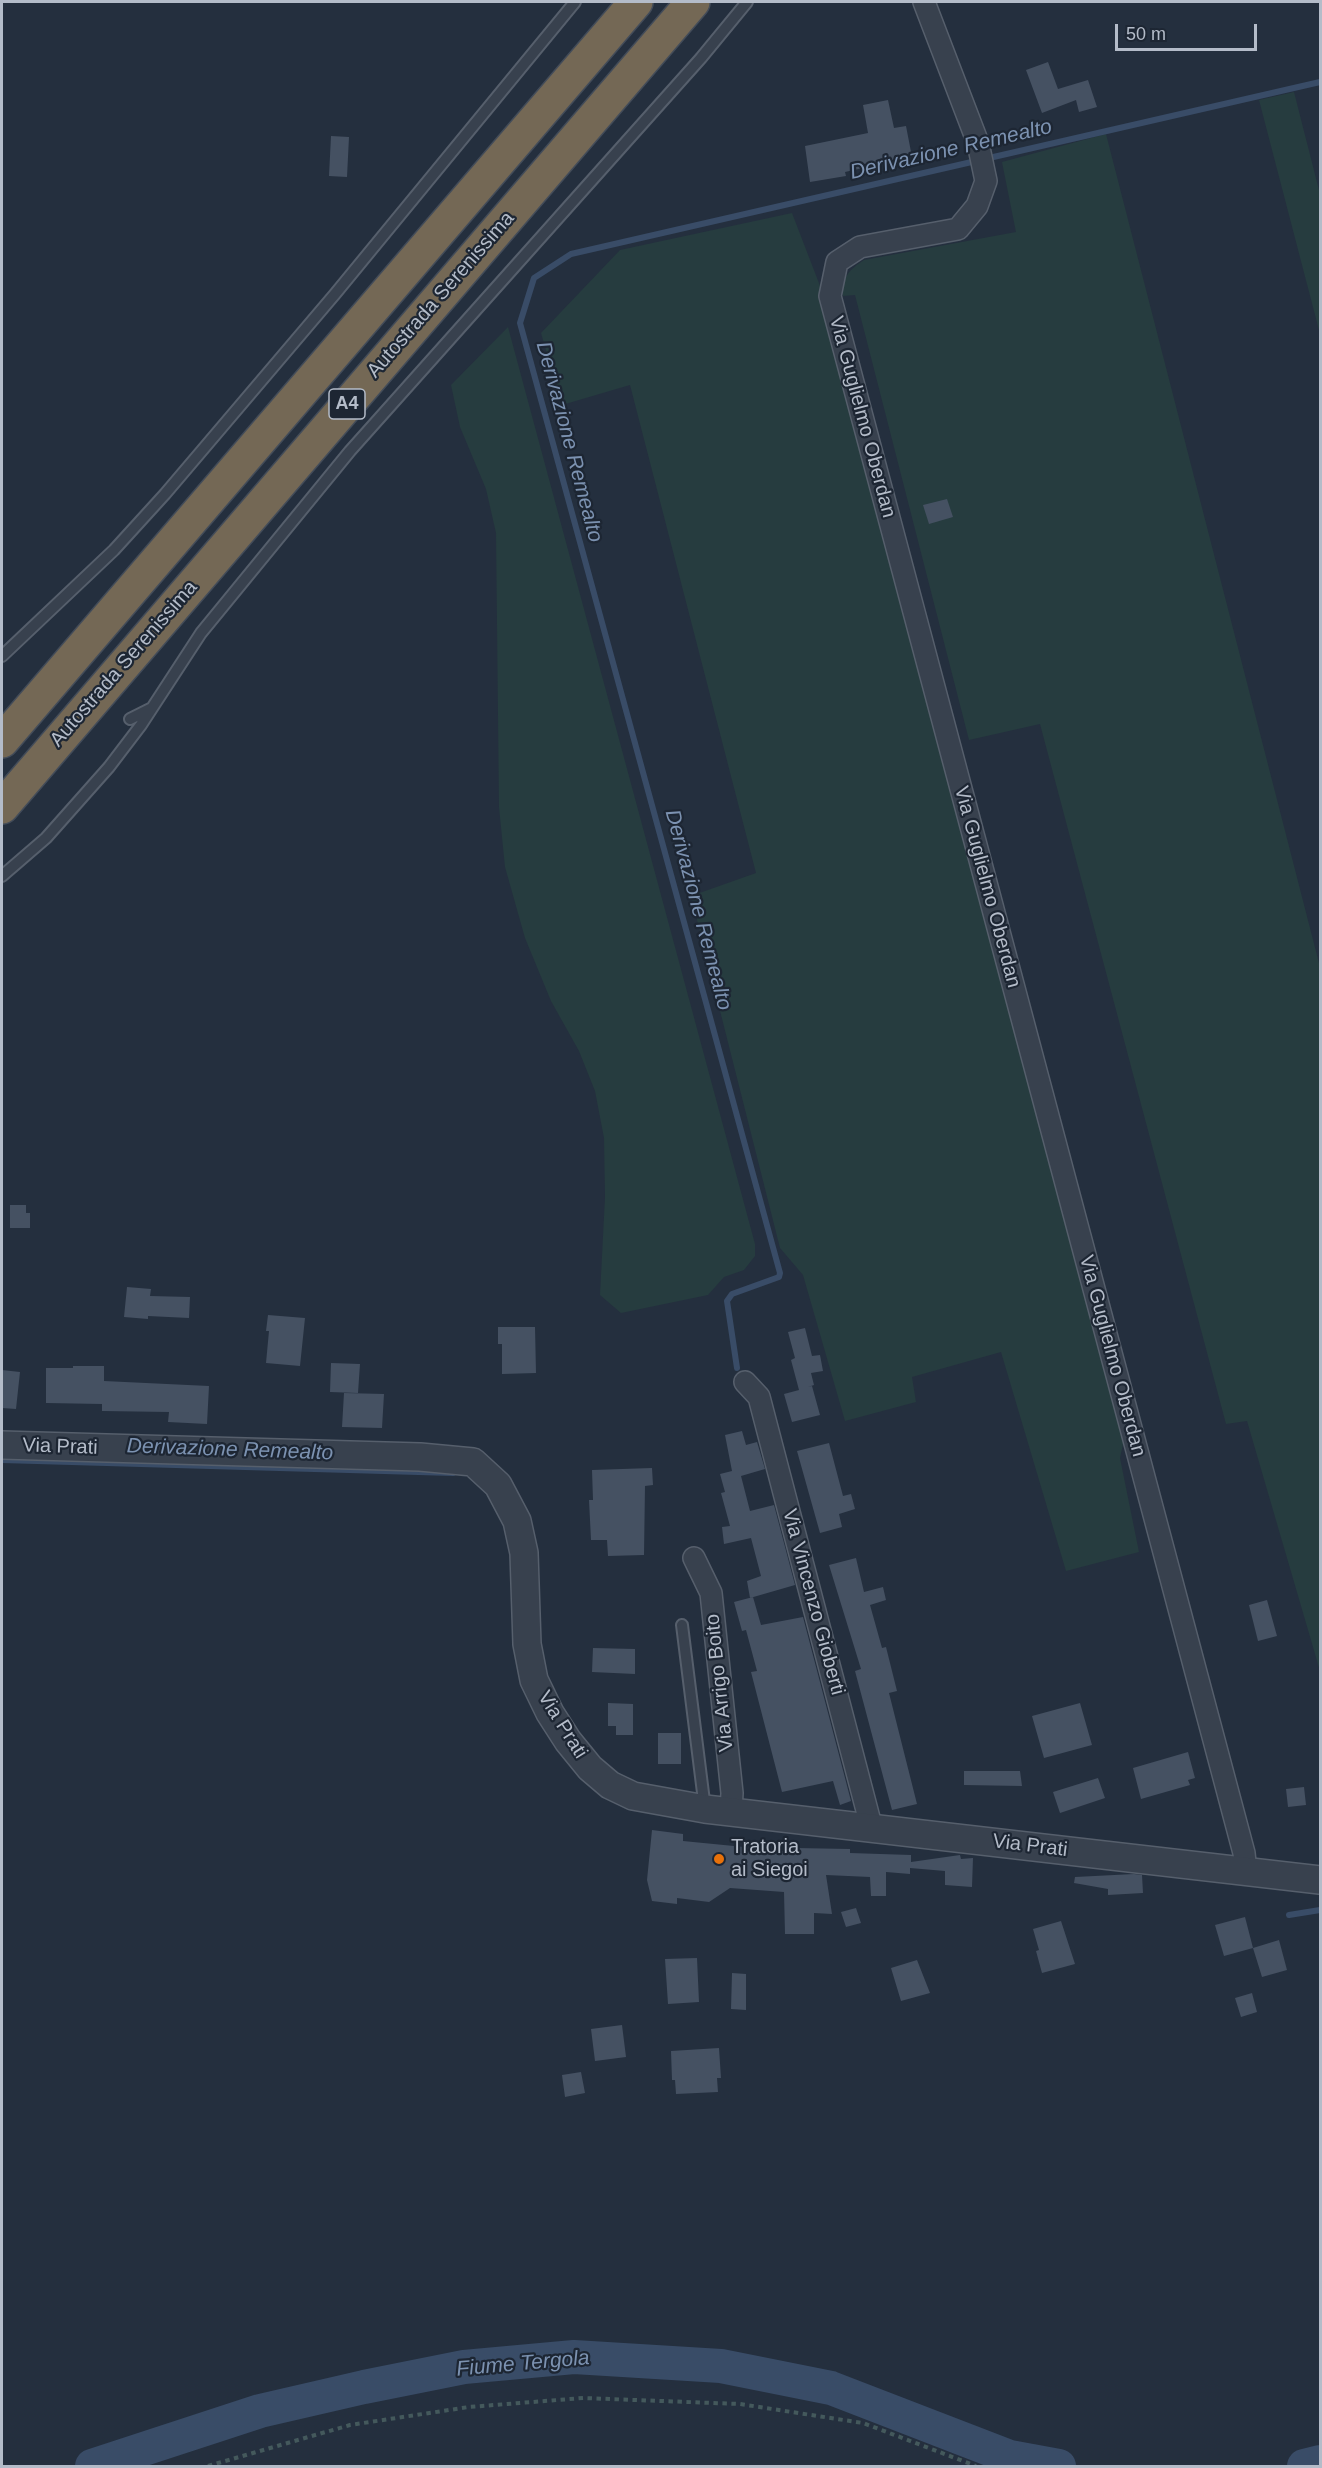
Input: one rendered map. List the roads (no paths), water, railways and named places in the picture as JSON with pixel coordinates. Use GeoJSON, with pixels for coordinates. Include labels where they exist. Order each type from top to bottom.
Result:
{"type":"FeatureCollection","features":[{"type":"Feature","properties":{"kind":"highway","name":"A4"},"geometry":{"type":"LineString","coordinates":[[2,741],[636,2]]}},
{"type":"Feature","properties":{"kind":"highway","name":"Autostrada Serenissima"},"geometry":{"type":"LineString","coordinates":[[2,807],[693,2]]}},
{"type":"Feature","properties":{"kind":"street","name":"Via Guglielmo Oberdan"},"geometry":{"type":"LineString","coordinates":[[924,2],[978,143],[986,181],[977,206],[958,229],[860,248],[837,262],[830,296],[1244,1853],[1246,1872]]}},
{"type":"Feature","properties":{"kind":"street","name":"Via Vincenzo Gioberti"},"geometry":{"type":"LineString","coordinates":[[745,1382],[759,1397],[869,1818],[869,1827]]}},
{"type":"Feature","properties":{"kind":"street","name":"Via Prati"},"geometry":{"type":"LineString","coordinates":[[2,1445],[420,1457],[473,1462],[498,1485],[517,1521],[524,1553],[527,1644],[534,1680],[550,1713],[568,1742],[590,1768],[610,1785],[633,1796],[718,1810],[1320,1880]]}},
{"type":"Feature","properties":{"kind":"street","name":"Via Arrigo Boito"},"geometry":{"type":"LineString","coordinates":[[694,1558],[711,1593],[732,1793],[718,1810]]}},
{"type":"Feature","properties":{"kind":"lane"},"geometry":{"type":"LineString","coordinates":[[2,656],[114,550],[165,494],[335,294],[575,2]]}},
{"type":"Feature","properties":{"kind":"lane"},"geometry":{"type":"LineString","coordinates":[[2,876],[46,838],[109,767],[153,708],[201,633],[350,450],[701,58],[747,2]]}},
{"type":"Feature","properties":{"kind":"lane"},"geometry":{"type":"LineString","coordinates":[[130,719],[153,708]]}},
{"type":"Feature","properties":{"kind":"lane"},"geometry":{"type":"LineString","coordinates":[[682,1625],[718,1810]]}},
{"type":"Feature","properties":{"kind":"waterway","name":"Derivazione Remealto"},"geometry":{"type":"LineString","coordinates":[[737,1368],[727,1301],[732,1294],[779,1277],[780,1273],[520,323],[534,278],[571,254],[1320,82]]}},
{"type":"Feature","properties":{"kind":"waterway","name":"Derivazione Remealto"},"geometry":{"type":"LineString","coordinates":[[2,1460],[453,1473]]}},
{"type":"Feature","properties":{"kind":"waterway"},"geometry":{"type":"LineString","coordinates":[[1289,1915],[1320,1910]]}},
{"type":"Feature","properties":{"kind":"waterway","name":"Fiume Tergola"},"geometry":{"type":"LineString","coordinates":[[92,2466],[260,2411],[364,2387],[464,2367],[574,2357],[721,2366],[831,2388],[1010,2457],[1059,2466]]}},
{"type":"Feature","properties":{"kind":"waterway","name":"Fiume Tergola"},"geometry":{"type":"LineString","coordinates":[[1304,2466],[1320,2462]]}},
{"type":"Feature","properties":{"kind":"place","name":"Tratoria ai Siegoi"},"geometry":{"type":"Point","coordinates":[719,1859]}}]}
